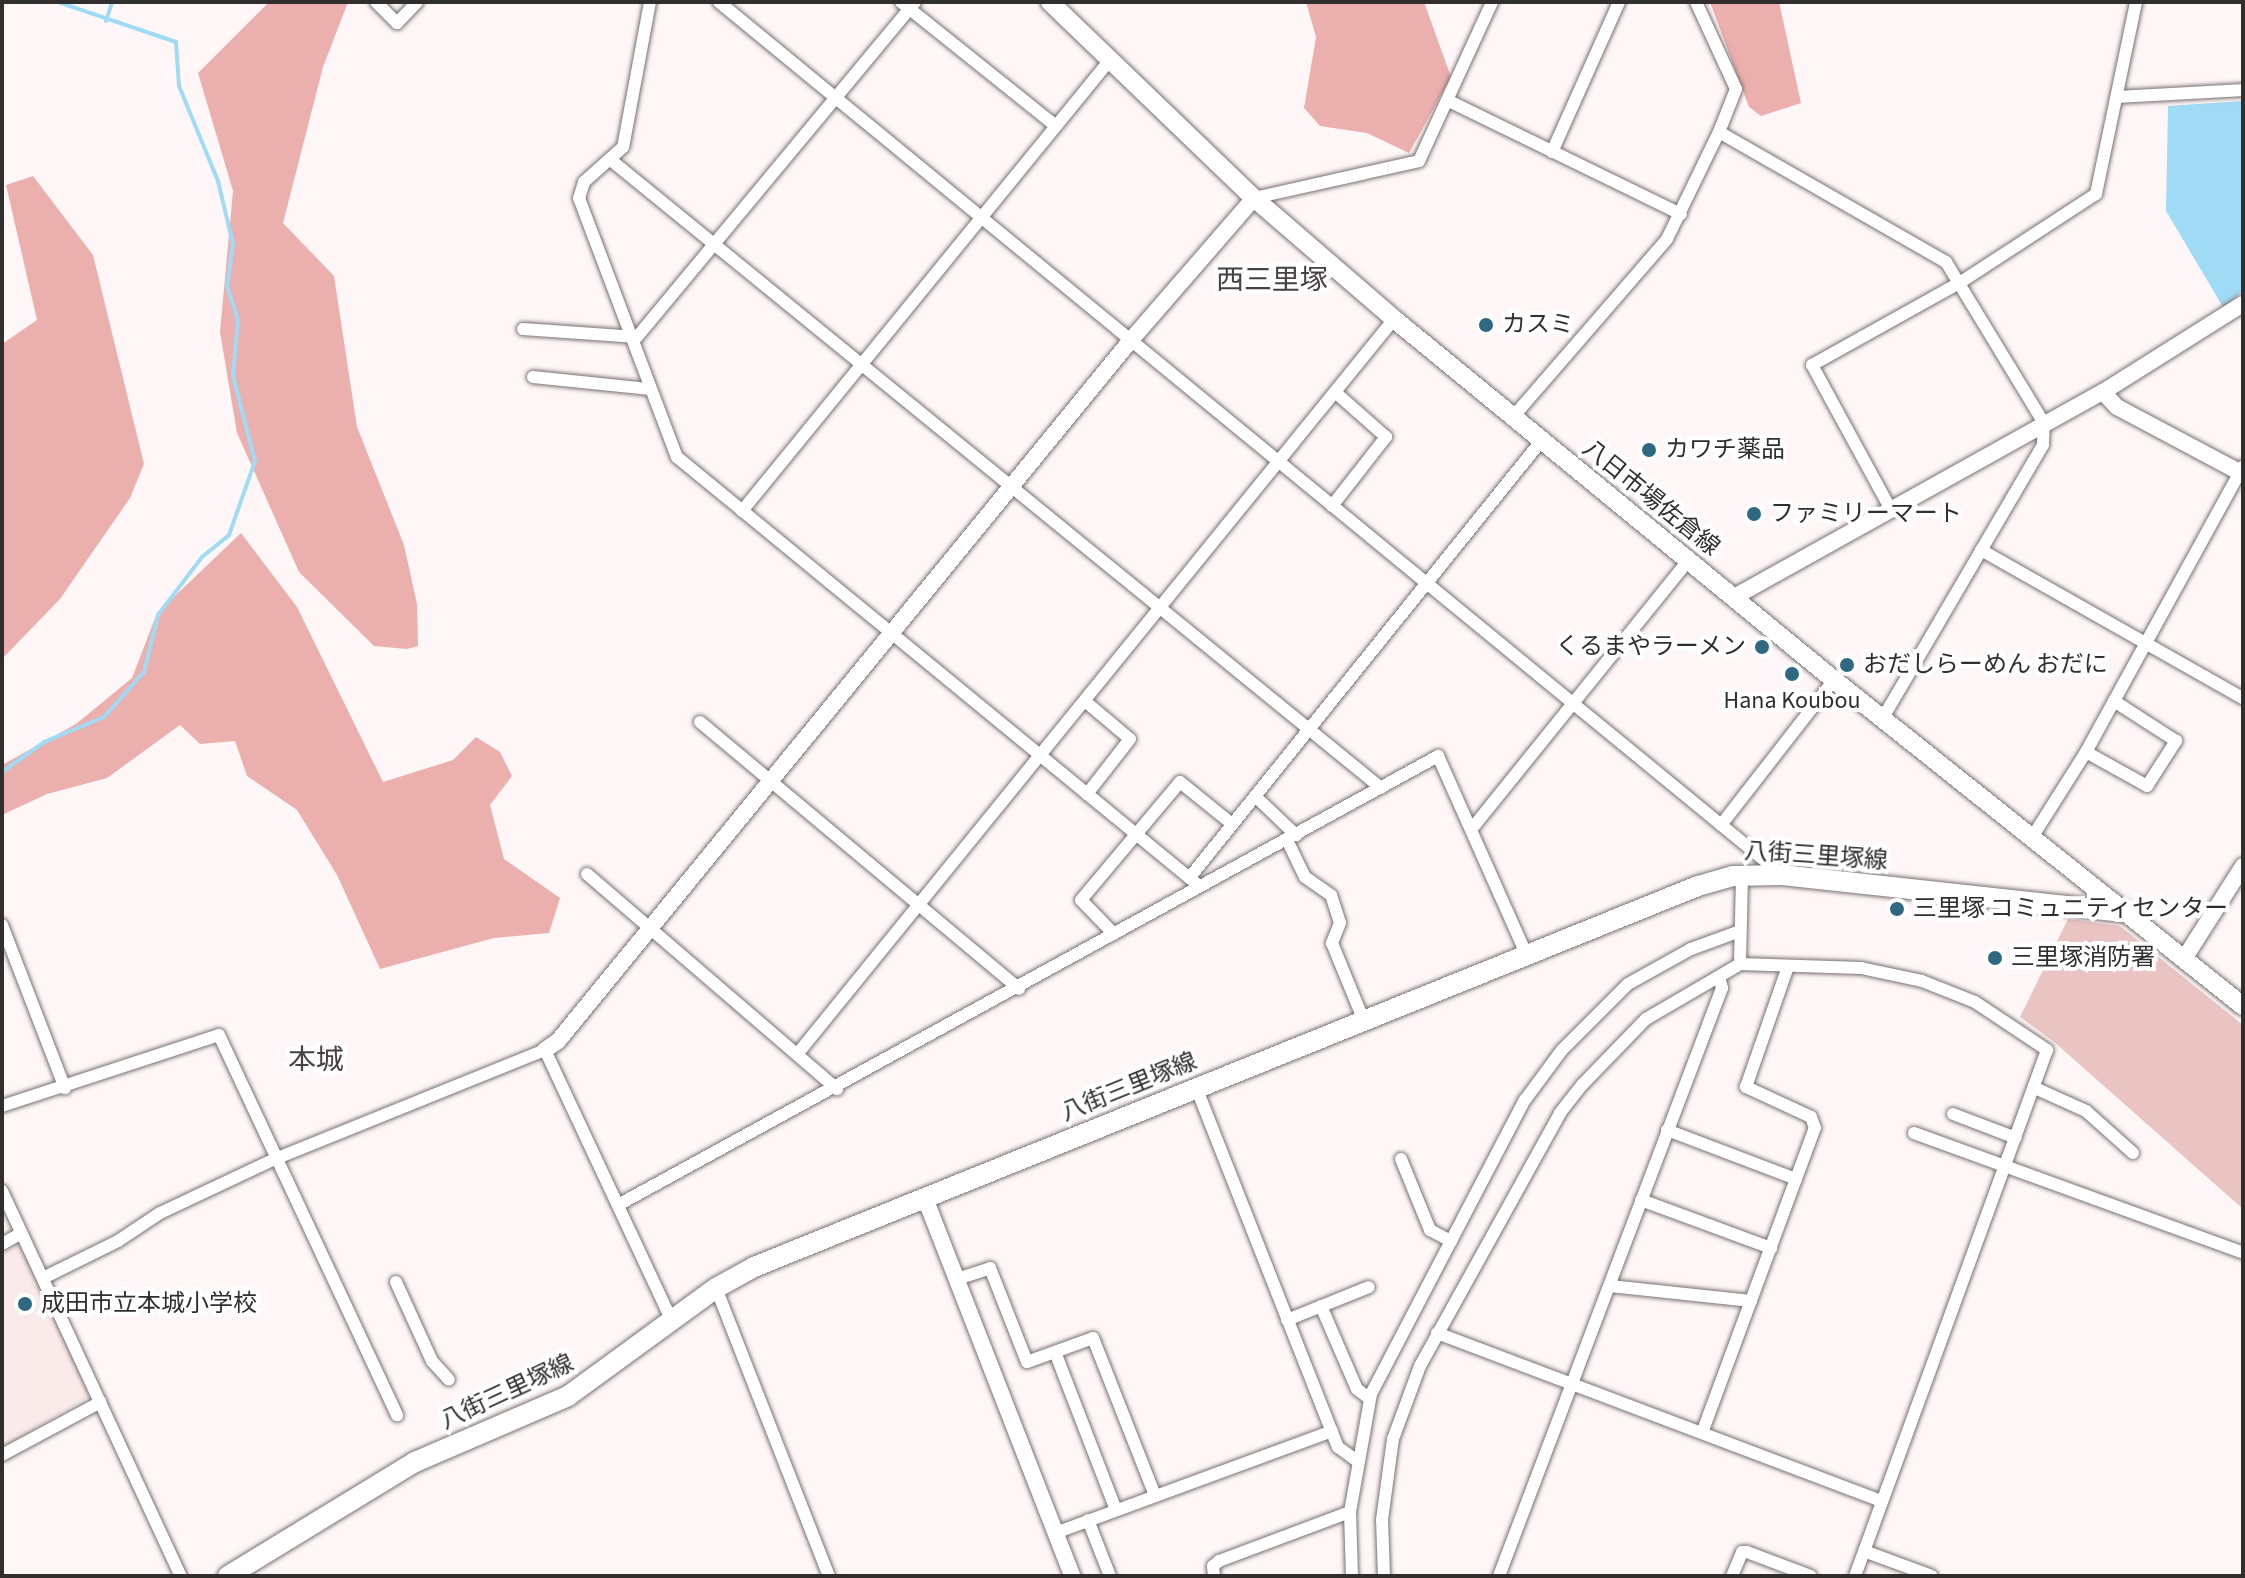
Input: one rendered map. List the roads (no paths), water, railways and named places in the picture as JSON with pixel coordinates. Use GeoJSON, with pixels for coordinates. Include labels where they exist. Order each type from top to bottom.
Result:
{"type":"FeatureCollection","features":[{"type":"Feature","properties":{"kind":"main road","name":"八日市場佐倉線"},"geometry":{"type":"LineString","coordinates":[[1050,2],[1254,198],[1394,319],[1882,719],[2243,1006]]}},
{"type":"Feature","properties":{"kind":"main road","name":"八街三里塚線"},"geometry":{"type":"LineString","coordinates":[[228,1576],[415,1462],[568,1396],[716,1288],[1196,1087],[1698,886],[1742,875],[1782,875],[2121,912]]}},
{"type":"Feature","properties":{"kind":"street"},"geometry":{"type":"LineString","coordinates":[[376,2],[397,23],[417,2]]}},
{"type":"Feature","properties":{"kind":"street"},"geometry":{"type":"LineString","coordinates":[[650,2],[623,147],[612,161],[584,182],[579,198],[677,457],[1194,881]]}},
{"type":"Feature","properties":{"kind":"street"},"geometry":{"type":"LineString","coordinates":[[719,2],[1782,875]]}},
{"type":"Feature","properties":{"kind":"street"},"geometry":{"type":"LineString","coordinates":[[43,1278],[118,1241],[160,1213],[275,1159],[545,1050],[558,1041],[1011,485],[1254,198],[1419,161],[1492,2]]}},
{"type":"Feature","properties":{"kind":"street"},"geometry":{"type":"LineString","coordinates":[[1552,152],[1619,2]]}},
{"type":"Feature","properties":{"kind":"street"},"geometry":{"type":"LineString","coordinates":[[1513,417],[1667,239],[1736,94],[1696,2]]}},
{"type":"Feature","properties":{"kind":"street"},"geometry":{"type":"LineString","coordinates":[[1890,508],[1812,365],[1961,282],[2096,194],[2136,2]]}},
{"type":"Feature","properties":{"kind":"street"},"geometry":{"type":"LineString","coordinates":[[630,339],[837,99],[909,4],[1056,126]]}},
{"type":"Feature","properties":{"kind":"street"},"geometry":{"type":"LineString","coordinates":[[742,511],[1110,60]]}},
{"type":"Feature","properties":{"kind":"street"},"geometry":{"type":"LineString","coordinates":[[2118,97],[2243,90]]}},
{"type":"Feature","properties":{"kind":"street"},"geometry":{"type":"LineString","coordinates":[[1449,101],[1681,214]]}},
{"type":"Feature","properties":{"kind":"street"},"geometry":{"type":"LineString","coordinates":[[1719,132],[1928,247],[1961,282],[2044,423],[2043,445],[1882,719]]}},
{"type":"Feature","properties":{"kind":"street"},"geometry":{"type":"LineString","coordinates":[[612,161],[1381,788]]}},
{"type":"Feature","properties":{"kind":"street"},"geometry":{"type":"LineString","coordinates":[[1734,597],[2103,392],[2243,304]]}},
{"type":"Feature","properties":{"kind":"street"},"geometry":{"type":"LineString","coordinates":[[799,1052],[1041,758],[1394,319]]}},
{"type":"Feature","properties":{"kind":"street"},"geometry":{"type":"LineString","coordinates":[[523,329],[630,339]]}},
{"type":"Feature","properties":{"kind":"street"},"geometry":{"type":"LineString","coordinates":[[533,377],[650,389]]}},
{"type":"Feature","properties":{"kind":"street"},"geometry":{"type":"LineString","coordinates":[[1332,506],[1386,437],[1335,392]]}},
{"type":"Feature","properties":{"kind":"street"},"geometry":{"type":"LineString","coordinates":[[2031,839],[2086,752],[2242,471],[2117,407],[2103,392]]}},
{"type":"Feature","properties":{"kind":"street"},"geometry":{"type":"LineString","coordinates":[[1194,881],[1232,824],[1542,440]]}},
{"type":"Feature","properties":{"kind":"street"},"geometry":{"type":"LineString","coordinates":[[1981,550],[2243,698]]}},
{"type":"Feature","properties":{"kind":"street"},"geometry":{"type":"LineString","coordinates":[[1474,826],[1688,561]]}},
{"type":"Feature","properties":{"kind":"street"},"geometry":{"type":"LineString","coordinates":[[1721,825],[1834,680]]}},
{"type":"Feature","properties":{"kind":"street"},"geometry":{"type":"LineString","coordinates":[[2086,752],[2147,786],[2176,741],[2114,701]]}},
{"type":"Feature","properties":{"kind":"street"},"geometry":{"type":"LineString","coordinates":[[1086,702],[1130,739],[1087,794]]}},
{"type":"Feature","properties":{"kind":"street"},"geometry":{"type":"LineString","coordinates":[[700,722],[1019,989]]}},
{"type":"Feature","properties":{"kind":"street"},"geometry":{"type":"LineString","coordinates":[[618,1205],[1019,989],[1114,934],[1194,881],[1292,837],[1438,756],[1474,826],[1527,956]]}},
{"type":"Feature","properties":{"kind":"street"},"geometry":{"type":"LineString","coordinates":[[1114,934],[1081,900],[1180,782],[1232,824]]}},
{"type":"Feature","properties":{"kind":"street"},"geometry":{"type":"LineString","coordinates":[[1255,796],[1292,837],[1305,877],[1331,895],[1340,923],[1332,943],[1364,1021]]}},
{"type":"Feature","properties":{"kind":"street"},"geometry":{"type":"LineString","coordinates":[[2184,959],[2243,866]]}},
{"type":"Feature","properties":{"kind":"street"},"geometry":{"type":"LineString","coordinates":[[587,874],[799,1052],[837,1089]]}},
{"type":"Feature","properties":{"kind":"street"},"geometry":{"type":"LineString","coordinates":[[1740,964],[1742,875]]}},
{"type":"Feature","properties":{"kind":"street"},"geometry":{"type":"LineString","coordinates":[[2,925],[65,1088]]}},
{"type":"Feature","properties":{"kind":"street"},"geometry":{"type":"LineString","coordinates":[[1352,1576],[1350,1512],[1370,1399],[1525,1100],[1562,1050],[1628,984],[1691,949],[1740,931]]}},
{"type":"Feature","properties":{"kind":"street"},"geometry":{"type":"LineString","coordinates":[[1384,1576],[1382,1520],[1393,1439],[1406,1396],[1437,1333],[1560,1113],[1582,1085],[1646,1019],[1740,964],[1787,969],[1861,968],[1954,991],[2044,1046],[2048,1054],[1855,1576]]}},
{"type":"Feature","properties":{"kind":"street"},"geometry":{"type":"LineString","coordinates":[[1702,1433],[1815,1121],[1746,1087],[1787,969]]}},
{"type":"Feature","properties":{"kind":"street"},"geometry":{"type":"LineString","coordinates":[[1499,1576],[1722,988],[1719,977]]}},
{"type":"Feature","properties":{"kind":"street"},"geometry":{"type":"LineString","coordinates":[[2,1106],[65,1088],[219,1035],[397,1415]]}},
{"type":"Feature","properties":{"kind":"street"},"geometry":{"type":"LineString","coordinates":[[545,1050],[672,1321]]}},
{"type":"Feature","properties":{"kind":"street"},"geometry":{"type":"LineString","coordinates":[[1196,1087],[1341,1452],[1357,1461]]}},
{"type":"Feature","properties":{"kind":"street"},"geometry":{"type":"LineString","coordinates":[[2035,1088],[2086,1111],[2133,1153]]}},
{"type":"Feature","properties":{"kind":"street"},"geometry":{"type":"LineString","coordinates":[[1953,1114],[2016,1138]]}},
{"type":"Feature","properties":{"kind":"street"},"geometry":{"type":"LineString","coordinates":[[1667,1130],[1796,1179]]}},
{"type":"Feature","properties":{"kind":"street"},"geometry":{"type":"LineString","coordinates":[[1914,1133],[2243,1253]]}},
{"type":"Feature","properties":{"kind":"street"},"geometry":{"type":"LineString","coordinates":[[1401,1159],[1430,1230],[1451,1241]]}},
{"type":"Feature","properties":{"kind":"street"},"geometry":{"type":"LineString","coordinates":[[2,1191],[181,1576]]}},
{"type":"Feature","properties":{"kind":"street"},"geometry":{"type":"LineString","coordinates":[[925,1198],[1072,1576]]}},
{"type":"Feature","properties":{"kind":"street"},"geometry":{"type":"LineString","coordinates":[[1641,1200],[1771,1248]]}},
{"type":"Feature","properties":{"kind":"street"},"geometry":{"type":"LineString","coordinates":[[2,1244],[20,1234]]}},
{"type":"Feature","properties":{"kind":"street"},"geometry":{"type":"LineString","coordinates":[[957,1279],[990,1268],[1027,1362],[1093,1338],[1155,1495]]}},
{"type":"Feature","properties":{"kind":"street"},"geometry":{"type":"LineString","coordinates":[[396,1282],[432,1361],[449,1380]]}},
{"type":"Feature","properties":{"kind":"street"},"geometry":{"type":"LineString","coordinates":[[1610,1286],[1751,1301]]}},
{"type":"Feature","properties":{"kind":"street"},"geometry":{"type":"LineString","coordinates":[[1287,1320],[1369,1287]]}},
{"type":"Feature","properties":{"kind":"street"},"geometry":{"type":"LineString","coordinates":[[716,1288],[829,1576]]}},
{"type":"Feature","properties":{"kind":"street"},"geometry":{"type":"LineString","coordinates":[[1321,1306],[1357,1389],[1370,1399]]}},
{"type":"Feature","properties":{"kind":"street"},"geometry":{"type":"LineString","coordinates":[[1437,1333],[1570,1386],[1881,1501]]}},
{"type":"Feature","properties":{"kind":"street"},"geometry":{"type":"LineString","coordinates":[[1055,1352],[1116,1510]]}},
{"type":"Feature","properties":{"kind":"street"},"geometry":{"type":"LineString","coordinates":[[2,1455],[101,1402]]}},
{"type":"Feature","properties":{"kind":"street"},"geometry":{"type":"LineString","coordinates":[[1055,1533],[1332,1431]]}},
{"type":"Feature","properties":{"kind":"street"},"geometry":{"type":"LineString","coordinates":[[1214,1576],[1213,1566],[1219,1561],[1350,1512]]}},
{"type":"Feature","properties":{"kind":"street"},"geometry":{"type":"LineString","coordinates":[[1088,1520],[1110,1576]]}},
{"type":"Feature","properties":{"kind":"street"},"geometry":{"type":"LineString","coordinates":[[1864,1551],[1932,1576]]}},
{"type":"Feature","properties":{"kind":"street"},"geometry":{"type":"LineString","coordinates":[[1732,1576],[1742,1552],[1747,1552],[1811,1576]]}},
{"type":"Feature","properties":{"kind":"water"},"geometry":{"type":"Polygon","coordinates":[[[2243,101],[2243,291],[2223,307],[2166,211],[2168,106],[2243,101]]]}},
{"type":"Feature","properties":{"kind":"waterway"},"geometry":{"type":"LineString","coordinates":[[2,772],[44,742],[104,717],[144,672],[158,615],[202,557],[229,535],[255,461],[233,376],[238,320],[227,287],[233,244],[218,181],[179,86],[176,42],[58,2]]}},
{"type":"Feature","properties":{"kind":"waterway"},"geometry":{"type":"LineString","coordinates":[[106,21],[112,2]]}},
{"type":"Feature","properties":{"kind":"place","name":"カスミ"},"geometry":{"type":"Point","coordinates":[1486,325]}},
{"type":"Feature","properties":{"kind":"place","name":"カワチ薬品"},"geometry":{"type":"Point","coordinates":[1649,450]}},
{"type":"Feature","properties":{"kind":"place","name":"ファミリーマート"},"geometry":{"type":"Point","coordinates":[1754,514]}},
{"type":"Feature","properties":{"kind":"place","name":"くるまやラーメン"},"geometry":{"type":"Point","coordinates":[1762,647]}},
{"type":"Feature","properties":{"kind":"place","name":"おだしらーめん おだに"},"geometry":{"type":"Point","coordinates":[1847,665]}},
{"type":"Feature","properties":{"kind":"place","name":"Hana Koubou"},"geometry":{"type":"Point","coordinates":[1792,674]}},
{"type":"Feature","properties":{"kind":"place","name":"三里塚 コミュニティセンター"},"geometry":{"type":"Point","coordinates":[1897,909]}},
{"type":"Feature","properties":{"kind":"place","name":"三里塚消防署"},"geometry":{"type":"Point","coordinates":[1995,958]}},
{"type":"Feature","properties":{"kind":"place","name":"成田市立本城小学校"},"geometry":{"type":"Point","coordinates":[25,1304]}},
{"type":"Feature","properties":{"kind":"district","name":"西三里塚"},"geometry":{"type":"Point","coordinates":[1272,280]}},
{"type":"Feature","properties":{"kind":"district","name":"本城"},"geometry":{"type":"Point","coordinates":[316,1060]}}]}
